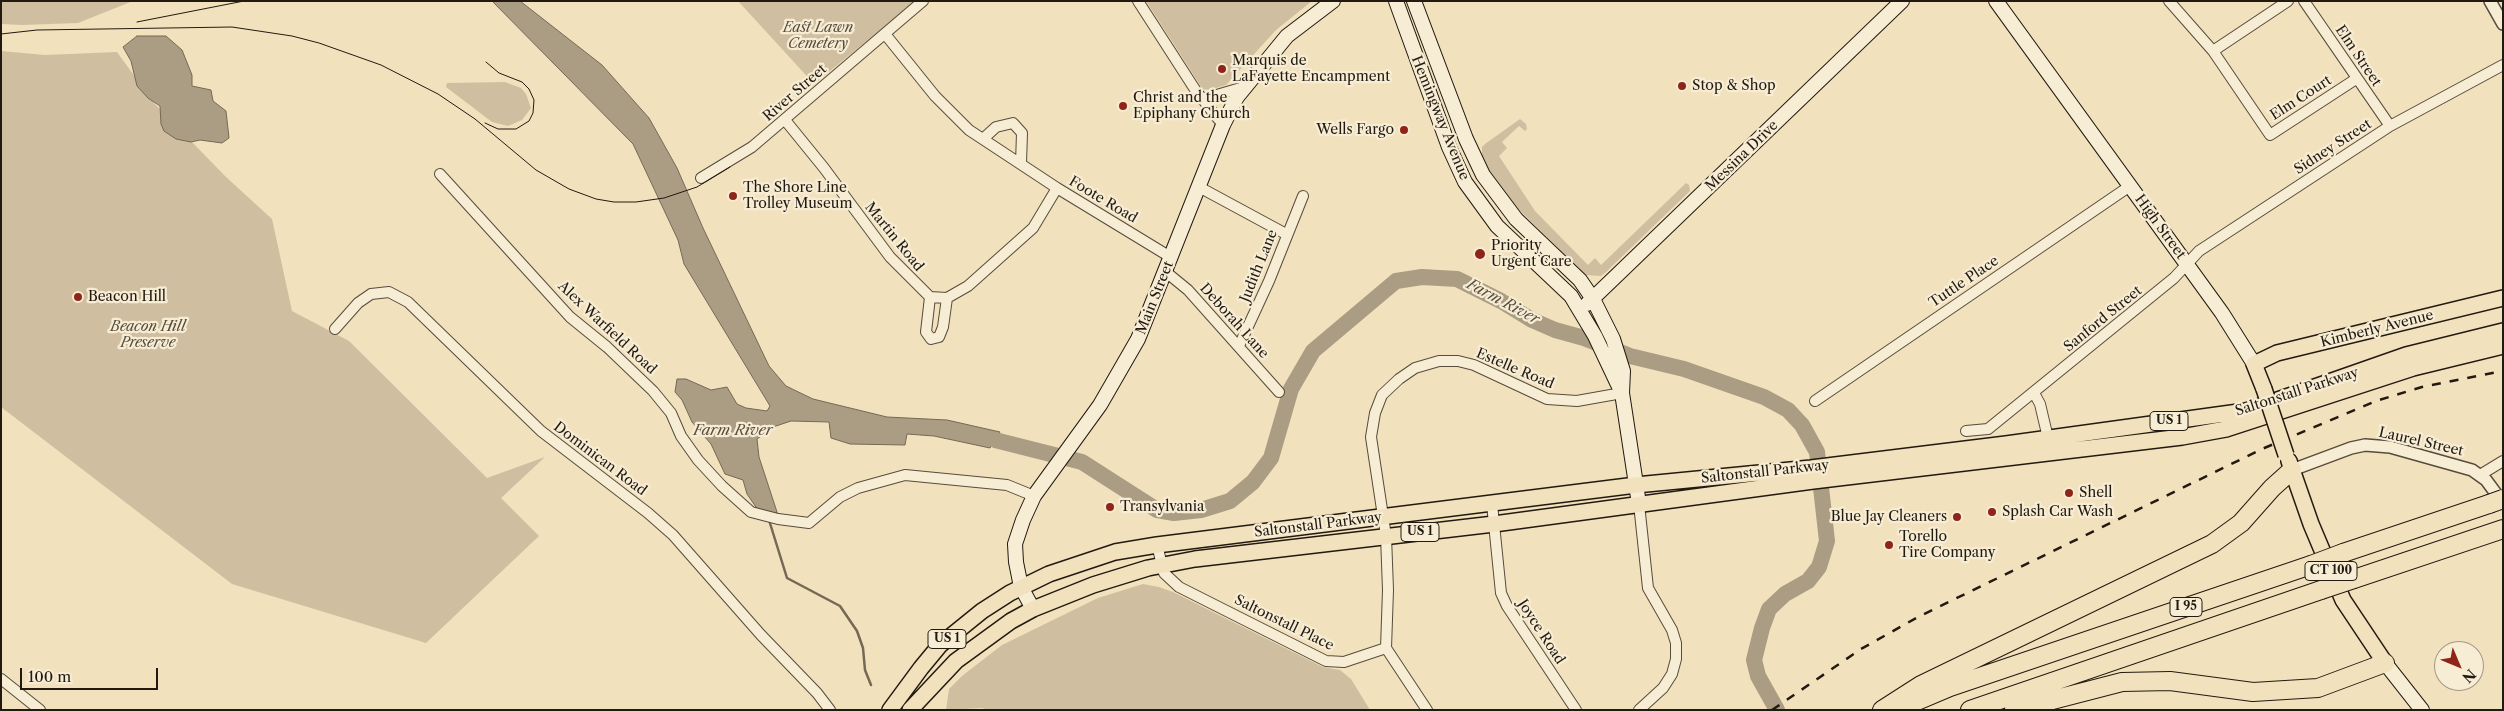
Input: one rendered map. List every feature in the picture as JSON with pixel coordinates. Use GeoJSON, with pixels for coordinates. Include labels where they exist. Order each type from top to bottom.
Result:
{"type":"FeatureCollection","features":[{"type":"Feature","properties":{"kind":"highway"},"geometry":{"type":"LineString","coordinates":[[1882,710],[1921,685],[2212,544],[2241,523],[2272,488],[2289,463]]}},
{"type":"Feature","properties":{"kind":"highway","name":"I 95"},"geometry":{"type":"LineString","coordinates":[[1896,710],[1950,687],[2498,502]]}},
{"type":"Feature","properties":{"kind":"highway","name":"I 95"},"geometry":{"type":"LineString","coordinates":[[1970,710],[2503,529]]}},
{"type":"Feature","properties":{"kind":"highway"},"geometry":{"type":"LineString","coordinates":[[2014,710],[2122,682],[2170,681],[2253,692],[2318,688],[2385,663]]}},
{"type":"Feature","properties":{"kind":"main road","name":"Main Street"},"geometry":{"type":"LineString","coordinates":[[1033,609],[1021,587],[1016,562],[1016,544],[1023,520],[1034,496],[1100,405],[1128,358],[1151,312],[1224,125],[1244,87],[1287,36],[1333,1]]}},
{"type":"Feature","properties":{"kind":"main road","name":"Hemingway Avenue"},"geometry":{"type":"LineString","coordinates":[[1396,1],[1449,147],[1465,182],[1487,214],[1563,288],[1580,309],[1622,393]]}},
{"type":"Feature","properties":{"kind":"main road","name":"Hemingway Avenue"},"geometry":{"type":"LineString","coordinates":[[1414,1],[1466,139],[1484,175],[1507,208],[1571,269],[1593,299],[1613,340],[1624,376],[1622,393],[1639,504]]}},
{"type":"Feature","properties":{"kind":"main road","name":"Messina Drive"},"geometry":{"type":"LineString","coordinates":[[1580,309],[1593,299],[1902,1]]}},
{"type":"Feature","properties":{"kind":"main road","name":"High Street"},"geometry":{"type":"LineString","coordinates":[[1996,1],[2236,334],[2254,364],[2289,463]]}},
{"type":"Feature","properties":{"kind":"main road"},"geometry":{"type":"LineString","coordinates":[[1449,147],[1466,139]]}},
{"type":"Feature","properties":{"kind":"main road","name":"Kimberly Avenue"},"geometry":{"type":"LineString","coordinates":[[2254,364],[2278,353],[2503,298]]}},
{"type":"Feature","properties":{"kind":"main road","name":"Saltonstall Parkway"},"geometry":{"type":"LineString","coordinates":[[1033,609],[1120,575],[1161,564],[1494,524],[1639,504],[2048,438],[2246,411],[2406,355],[2503,331]]}},
{"type":"Feature","properties":{"kind":"main road","name":"Saltonstall Parkway"},"geometry":{"type":"LineString","coordinates":[[1021,587],[1084,560],[1115,552],[1381,516],[1636,485],[1819,474],[2182,437],[2226,429],[2413,368],[2503,346]]}},
{"type":"Feature","properties":{"kind":"main road","name":"CT 100"},"geometry":{"type":"LineString","coordinates":[[2289,463],[2311,524],[2343,600],[2385,663],[2422,710]]}},
{"type":"Feature","properties":{"kind":"main road"},"geometry":{"type":"LineString","coordinates":[[1115,552],[1120,575]]}},
{"type":"Feature","properties":{"kind":"main road","name":"US 1"},"geometry":{"type":"LineString","coordinates":[[890,710],[940,645],[982,611],[1021,587]]}},
{"type":"Feature","properties":{"kind":"main road","name":"US 1"},"geometry":{"type":"LineString","coordinates":[[910,710],[956,661],[1011,620],[1033,609]]}},
{"type":"Feature","properties":{"kind":"street","name":"River Street"},"geometry":{"type":"LineString","coordinates":[[701,178],[742,154],[785,120],[923,1]]}},
{"type":"Feature","properties":{"kind":"street"},"geometry":{"type":"LineString","coordinates":[[1138,1],[1203,99],[1224,125]]}},
{"type":"Feature","properties":{"kind":"street","name":"Elm Court"},"geometry":{"type":"LineString","coordinates":[[2170,1],[2213,51],[2270,135],[2356,79]]}},
{"type":"Feature","properties":{"kind":"street"},"geometry":{"type":"LineString","coordinates":[[2213,51],[2288,1]]}},
{"type":"Feature","properties":{"kind":"street","name":"Elm Street"},"geometry":{"type":"LineString","coordinates":[[2304,1],[2390,126]]}},
{"type":"Feature","properties":{"kind":"street"},"geometry":{"type":"LineString","coordinates":[[2490,1],[2503,24]]}},
{"type":"Feature","properties":{"kind":"street","name":"Foote Road"},"geometry":{"type":"LineString","coordinates":[[885,34],[935,96],[969,130],[984,138],[1057,188],[1172,258]]}},
{"type":"Feature","properties":{"kind":"street","name":"Sidney Street"},"geometry":{"type":"LineString","coordinates":[[2186,263],[2199,251],[2390,126],[2503,65]]}},
{"type":"Feature","properties":{"kind":"street"},"geometry":{"type":"LineString","coordinates":[[1203,99],[1244,87]]}},
{"type":"Feature","properties":{"kind":"street","name":"Martin Road"},"geometry":{"type":"LineString","coordinates":[[785,120],[824,168],[890,257],[930,297]]}},
{"type":"Feature","properties":{"kind":"street"},"geometry":{"type":"LineString","coordinates":[[984,138],[996,127],[1013,123],[1022,133],[1020,163]]}},
{"type":"Feature","properties":{"kind":"street","name":"Alex Warfield Road"},"geometry":{"type":"LineString","coordinates":[[440,174],[570,317],[607,347],[653,391],[671,413],[681,436],[698,460],[745,508],[757,515],[809,523],[840,497],[858,488],[905,475],[1007,485],[1034,496]]}},
{"type":"Feature","properties":{"kind":"street","name":"Tuttle Place"},"geometry":{"type":"LineString","coordinates":[[1815,401],[2130,186]]}},
{"type":"Feature","properties":{"kind":"street"},"geometry":{"type":"LineString","coordinates":[[1199,187],[1286,234]]}},
{"type":"Feature","properties":{"kind":"street"},"geometry":{"type":"LineString","coordinates":[[947,298],[944,327],[939,337],[932,339],[926,332],[930,297],[947,298],[968,286],[1017,244],[1033,228],[1057,188]]}},
{"type":"Feature","properties":{"kind":"street","name":"Judith Lane"},"geometry":{"type":"LineString","coordinates":[[1239,346],[1269,281],[1286,234],[1303,196]]}},
{"type":"Feature","properties":{"kind":"street","name":"Sanford Street"},"geometry":{"type":"LineString","coordinates":[[1966,431],[1988,428],[2034,393],[2174,278],[2186,263]]}},
{"type":"Feature","properties":{"kind":"street","name":"Deborah Lane"},"geometry":{"type":"LineString","coordinates":[[1166,272],[1188,290],[1279,392]]}},
{"type":"Feature","properties":{"kind":"street","name":"Dominican Road"},"geometry":{"type":"LineString","coordinates":[[335,329],[352,309],[371,294],[389,292],[400,296],[541,431],[641,507],[672,535],[761,635],[817,693],[830,710]]}},
{"type":"Feature","properties":{"kind":"street","name":"Estelle Road"},"geometry":{"type":"LineString","coordinates":[[1386,648],[1388,590],[1386,536],[1381,516],[1371,437],[1375,413],[1382,395],[1399,378],[1415,368],[1439,361],[1458,361],[1474,365],[1547,399],[1577,401],[1622,393]]}},
{"type":"Feature","properties":{"kind":"street"},"geometry":{"type":"LineString","coordinates":[[2034,393],[2040,404],[2048,438]]}},
{"type":"Feature","properties":{"kind":"street","name":"Laurel Street"},"geometry":{"type":"LineString","coordinates":[[2289,463],[2351,448],[2377,445],[2457,464],[2480,475],[2492,487],[2498,502]]}},
{"type":"Feature","properties":{"kind":"street"},"geometry":{"type":"LineString","coordinates":[[2480,475],[2487,468],[2503,461]]}},
{"type":"Feature","properties":{"kind":"street","name":"Joyce Road"},"geometry":{"type":"LineString","coordinates":[[1492,504],[1501,593],[1507,606],[1576,710]]}},
{"type":"Feature","properties":{"kind":"street"},"geometry":{"type":"LineString","coordinates":[[1639,504],[1648,588],[1672,630],[1676,643],[1676,659],[1672,674],[1664,688],[1639,710]]}},
{"type":"Feature","properties":{"kind":"street","name":"Saltonstall Place"},"geometry":{"type":"LineString","coordinates":[[1157,545],[1166,576],[1179,587],[1326,661],[1344,662],[1386,648]]}},
{"type":"Feature","properties":{"kind":"street"},"geometry":{"type":"LineString","coordinates":[[1386,648],[1427,710]]}},
{"type":"Feature","properties":{"kind":"street"},"geometry":{"type":"LineString","coordinates":[[1,679],[40,710]]}},
{"type":"Feature","properties":{"kind":"green space"},"geometry":{"type":"Polygon","coordinates":[[[1,1],[133,1],[78,23],[22,25],[1,24],[1,1]]]}},
{"type":"Feature","properties":{"kind":"green space","name":"East Lawn Cemetery"},"geometry":{"type":"Polygon","coordinates":[[[738,1],[916,1],[814,84],[738,1]]]}},
{"type":"Feature","properties":{"kind":"green space"},"geometry":{"type":"Polygon","coordinates":[[[1146,1],[1312,1],[1276,30],[1226,85],[1209,90],[1203,89],[1200,85],[1146,1]]]}},
{"type":"Feature","properties":{"kind":"green space","name":"Beacon Hill Preserve"},"geometry":{"type":"Polygon","coordinates":[[[1,51],[45,55],[117,52],[154,103],[226,177],[272,219],[292,311],[349,341],[487,478],[545,457],[501,498],[539,536],[426,643],[232,584],[1,407],[1,51]]]}},
{"type":"Feature","properties":{"kind":"green space"},"geometry":{"type":"Polygon","coordinates":[[[505,82],[521,88],[526,94],[531,108],[522,120],[508,126],[492,122],[446,87],[447,83],[505,82]]]}},
{"type":"Feature","properties":{"kind":"green space"},"geometry":{"type":"Polygon","coordinates":[[[1520,119],[1526,124],[1527,129],[1525,131],[1519,126],[1502,142],[1507,148],[1499,156],[1535,211],[1588,265],[1595,258],[1601,265],[1686,183],[1689,185],[1690,191],[1606,272],[1601,276],[1586,275],[1512,203],[1496,182],[1482,157],[1482,147],[1485,144],[1520,119]]]}},
{"type":"Feature","properties":{"kind":"green space"},"geometry":{"type":"Polygon","coordinates":[[[1143,584],[1173,592],[1323,667],[1340,670],[1351,679],[1370,710],[985,710],[983,708],[946,710],[949,689],[962,676],[1002,645],[1098,598],[1143,584]]]}},
{"type":"Feature","properties":{"kind":"water","name":"Farm River"},"geometry":{"type":"Polygon","coordinates":[[[492,1],[520,1],[602,65],[649,118],[677,168],[703,228],[769,366],[786,386],[813,399],[887,417],[947,420],[1000,432],[990,448],[934,436],[907,434],[905,445],[850,444],[831,438],[829,422],[791,421],[776,426],[757,439],[759,457],[778,515],[760,513],[747,494],[743,480],[725,474],[711,444],[692,422],[682,400],[675,392],[677,379],[686,379],[711,390],[727,387],[737,404],[746,408],[767,411],[770,406],[684,264],[678,240],[633,144],[492,1]]]}},
{"type":"Feature","properties":{"kind":"water"},"geometry":{"type":"Polygon","coordinates":[[[137,36],[166,36],[182,50],[192,75],[192,86],[211,90],[213,101],[226,111],[229,138],[222,143],[200,140],[191,142],[176,139],[164,131],[161,124],[160,106],[148,98],[137,86],[131,61],[123,47],[137,36]]]}},
{"type":"Feature","properties":{"kind":"waterway","name":"Farm River"},"geometry":{"type":"LineString","coordinates":[[995,440],[1082,462],[1157,510],[1174,513],[1201,510],[1230,501],[1253,482],[1271,458],[1291,389],[1313,351],[1396,281],[1422,277],[1457,279],[1501,301],[1532,320],[1555,330],[1584,338],[1630,356],[1684,369],[1764,397],[1788,410],[1802,425],[1817,452],[1827,541],[1819,567],[1808,581],[1785,594],[1769,609],[1762,628],[1754,660],[1758,676],[1777,710]]}},
{"type":"Feature","properties":{"kind":"waterway","name":"Farm River"},"geometry":{"type":"LineString","coordinates":[[769,520],[787,578],[840,606],[857,631],[863,648],[865,670],[871,685]]}},
{"type":"Feature","properties":{"kind":"tram line"},"geometry":{"type":"LineString","coordinates":[[137,22],[244,1]]}},
{"type":"Feature","properties":{"kind":"tram line"},"geometry":{"type":"LineString","coordinates":[[1,34],[37,30],[232,27],[292,36],[319,43],[381,65],[438,94],[475,119],[536,170],[569,189],[596,199],[614,202],[636,202],[664,198],[697,187],[730,167]]}},
{"type":"Feature","properties":{"kind":"tram line"},"geometry":{"type":"LineString","coordinates":[[485,123],[498,129],[516,129],[529,121],[533,113],[534,100],[529,89],[522,82],[499,73],[486,62]]}},
{"type":"Feature","properties":{"kind":"railway"},"geometry":{"type":"LineString","coordinates":[[1772,710],[1861,649],[1918,617],[2262,449],[2376,401],[2422,387],[2503,371]]}},
{"type":"Feature","properties":{"kind":"place","name":"Marquis de LaFayette Encampment"},"geometry":{"type":"Point","coordinates":[1222,69]}},
{"type":"Feature","properties":{"kind":"place","name":"Stop & Shop"},"geometry":{"type":"Point","coordinates":[1682,86]}},
{"type":"Feature","properties":{"kind":"place","name":"Christ and the Epiphany Church"},"geometry":{"type":"Point","coordinates":[1123,106]}},
{"type":"Feature","properties":{"kind":"place","name":"Wells Fargo"},"geometry":{"type":"Point","coordinates":[1404,130]}},
{"type":"Feature","properties":{"kind":"place","name":"The Shore Line Trolley Museum"},"geometry":{"type":"Point","coordinates":[733,196]}},
{"type":"Feature","properties":{"kind":"place","name":"Priority Urgent Care"},"geometry":{"type":"Point","coordinates":[1480,254]}},
{"type":"Feature","properties":{"kind":"place","name":"Beacon Hill"},"geometry":{"type":"Point","coordinates":[78,297]}},
{"type":"Feature","properties":{"kind":"place","name":"Shell"},"geometry":{"type":"Point","coordinates":[2069,493]}},
{"type":"Feature","properties":{"kind":"place","name":"Transylvania"},"geometry":{"type":"Point","coordinates":[1110,507]}},
{"type":"Feature","properties":{"kind":"place","name":"Splash Car Wash"},"geometry":{"type":"Point","coordinates":[1992,512]}},
{"type":"Feature","properties":{"kind":"place","name":"Blue Jay Cleaners"},"geometry":{"type":"Point","coordinates":[1957,517]}},
{"type":"Feature","properties":{"kind":"place","name":"Torello Tire Company"},"geometry":{"type":"Point","coordinates":[1889,545]}}]}
